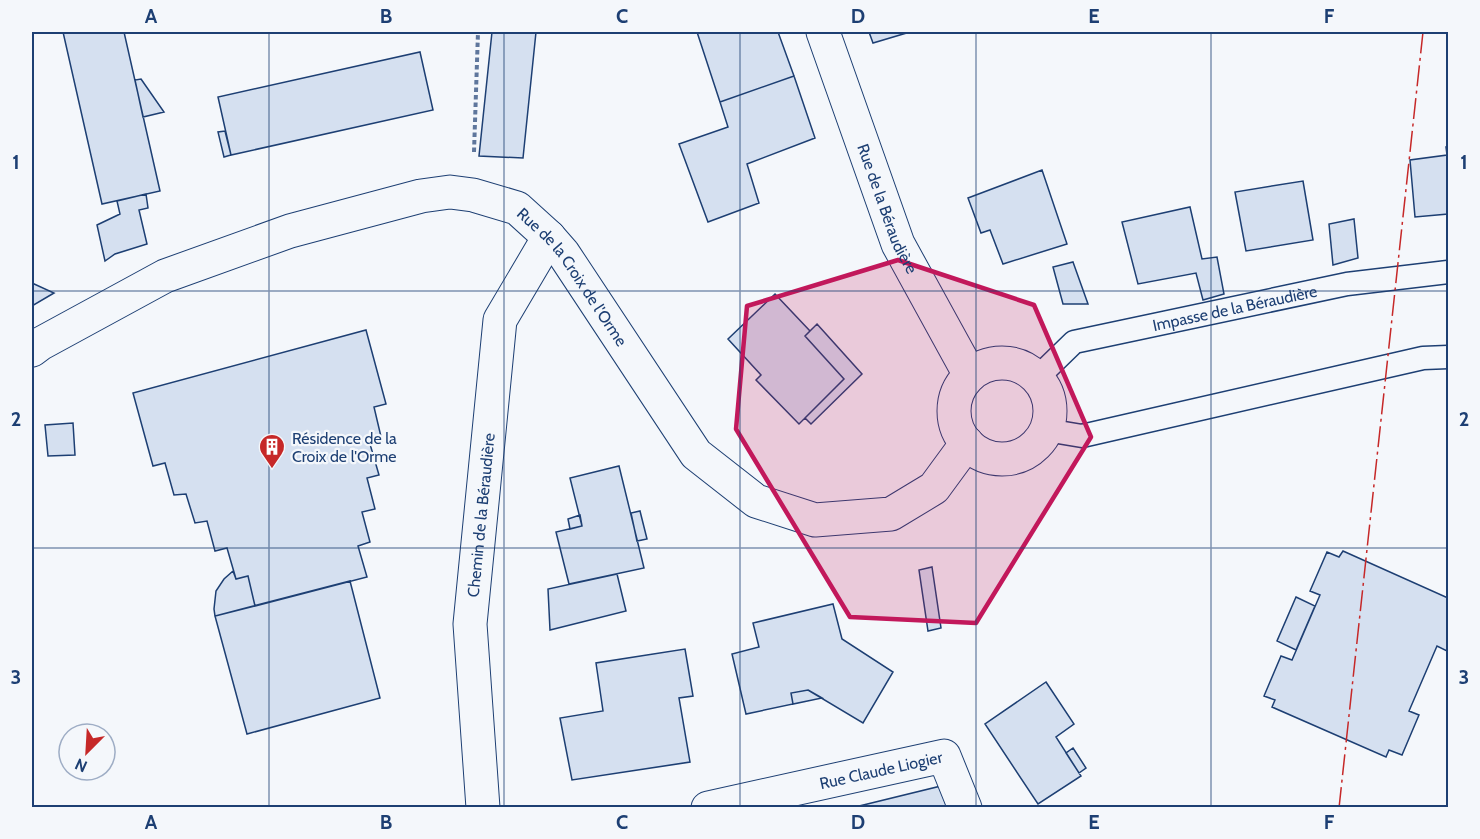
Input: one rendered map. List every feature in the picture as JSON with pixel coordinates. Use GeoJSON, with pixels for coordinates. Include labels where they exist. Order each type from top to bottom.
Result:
{"type":"FeatureCollection","features":[{"type":"Feature","properties":{"kind":"street","name":"Rue de la Béraudière"},"geometry":{"type":"LineString","coordinates":[[823,32],[898,244],[970,375]]}},
{"type":"Feature","properties":{"kind":"street","name":"Rue de la Croix de l'Orme"},"geometry":{"type":"LineString","coordinates":[[32,350],[165,276],[290,231],[421,196],[450,192],[473,195],[517,208],[549,237],[569,263],[696,454],[756,501],[815,520],[891,514],[934,488],[967,443]]}},
{"type":"Feature","properties":{"kind":"street","name":"Chemin de la Béraudière"},"geometry":{"type":"LineString","coordinates":[[483,807],[470,624],[500,320],[549,237]]}},
{"type":"Feature","properties":{"kind":"street"},"geometry":{"type":"LineString","coordinates":[[997,363],[1011,364],[1026,369],[1037,378],[1050,403],[1050,417],[1046,430],[1037,444],[1025,453],[1010,459],[994,458],[979,453],[967,443],[958,430],[954,416],[960,387],[970,375],[982,367],[997,363]]}},
{"type":"Feature","properties":{"kind":"street","name":"Rue Claude Liogier"},"geometry":{"type":"LineString","coordinates":[[708,807],[765,802],[944,756],[965,807]]}},
{"type":"Feature","properties":{"kind":"lane","name":"Impasse de la Béraudière"},"geometry":{"type":"LineString","coordinates":[[1037,378],[1074,342],[1347,284],[1449,272]]}},
{"type":"Feature","properties":{"kind":"lane"},"geometry":{"type":"LineString","coordinates":[[1046,430],[1082,436],[1424,358],[1449,357]]}},
{"type":"Feature","properties":{"kind":"path"},"geometry":{"type":"LineString","coordinates":[[473,195],[477,32]]}},
{"type":"Feature","properties":{"kind":"highlighted area"},"geometry":{"type":"Polygon","coordinates":[[[898,260],[1034,305],[1091,437],[976,623],[850,617],[736,429],[747,306],[898,260]]]}},
{"type":"Feature","properties":{"kind":"building"},"geometry":{"type":"Polygon","coordinates":[[[63,32],[124,32],[160,191],[102,204],[63,32]]]}},
{"type":"Feature","properties":{"kind":"building"},"geometry":{"type":"Polygon","coordinates":[[[492,32],[536,32],[523,158],[479,156],[492,32]]]}},
{"type":"Feature","properties":{"kind":"building"},"geometry":{"type":"Polygon","coordinates":[[[697,32],[778,32],[794,76],[720,102],[697,32]]]}},
{"type":"Feature","properties":{"kind":"building"},"geometry":{"type":"Polygon","coordinates":[[[869,32],[910,32],[873,43],[869,32]]]}},
{"type":"Feature","properties":{"kind":"building"},"geometry":{"type":"Polygon","coordinates":[[[420,52],[433,110],[231,155],[218,97],[420,52]]]}},
{"type":"Feature","properties":{"kind":"building"},"geometry":{"type":"Polygon","coordinates":[[[794,76],[815,138],[747,164],[759,203],[708,222],[679,144],[728,127],[720,102],[794,76]]]}},
{"type":"Feature","properties":{"kind":"building"},"geometry":{"type":"Polygon","coordinates":[[[141,79],[164,112],[143,117],[135,80],[141,79]]]}},
{"type":"Feature","properties":{"kind":"building"},"geometry":{"type":"Polygon","coordinates":[[[225,131],[231,155],[224,157],[218,132],[225,131]]]}},
{"type":"Feature","properties":{"kind":"building"},"geometry":{"type":"Polygon","coordinates":[[[1446,147],[1448,147],[1448,214],[1415,217],[1410,160],[1447,155],[1446,147]]]}},
{"type":"Feature","properties":{"kind":"building"},"geometry":{"type":"Polygon","coordinates":[[[1042,170],[1067,244],[1003,264],[990,230],[981,233],[968,198],[1042,170]]]}},
{"type":"Feature","properties":{"kind":"building"},"geometry":{"type":"Polygon","coordinates":[[[1303,181],[1313,240],[1246,251],[1235,192],[1303,181]]]}},
{"type":"Feature","properties":{"kind":"building"},"geometry":{"type":"Polygon","coordinates":[[[146,194],[148,208],[139,210],[147,244],[115,254],[105,261],[97,225],[120,214],[117,201],[146,194]]]}},
{"type":"Feature","properties":{"kind":"building"},"geometry":{"type":"Polygon","coordinates":[[[1190,207],[1202,259],[1217,257],[1224,294],[1203,300],[1196,273],[1138,284],[1122,222],[1190,207]]]}},
{"type":"Feature","properties":{"kind":"building"},"geometry":{"type":"Polygon","coordinates":[[[1354,219],[1358,258],[1333,265],[1329,224],[1354,219]]]}},
{"type":"Feature","properties":{"kind":"building"},"geometry":{"type":"Polygon","coordinates":[[[1073,262],[1088,304],[1063,304],[1053,267],[1073,262]]]}},
{"type":"Feature","properties":{"kind":"building"},"geometry":{"type":"Polygon","coordinates":[[[32,283],[54,293],[32,306],[32,283]]]}},
{"type":"Feature","properties":{"kind":"building"},"geometry":{"type":"Polygon","coordinates":[[[775,294],[810,331],[805,336],[844,379],[799,424],[756,380],[761,375],[728,339],[775,294]]]}},
{"type":"Feature","properties":{"kind":"building"},"geometry":{"type":"Polygon","coordinates":[[[817,324],[862,374],[811,424],[805,418],[844,379],[805,336],[817,324]]]}},
{"type":"Feature","properties":{"kind":"building","name":"Résidence de la Croix de l'Orme"},"geometry":{"type":"Polygon","coordinates":[[[366,330],[386,404],[374,407],[382,441],[370,444],[379,475],[367,478],[375,509],[362,512],[370,542],[358,546],[367,577],[255,606],[248,576],[236,579],[227,548],[215,551],[207,521],[195,523],[186,494],[174,495],[165,463],[153,466],[133,393],[366,330]]]}},
{"type":"Feature","properties":{"kind":"building"},"geometry":{"type":"Polygon","coordinates":[[[73,423],[75,455],[48,456],[45,425],[73,423]]]}},
{"type":"Feature","properties":{"kind":"building"},"geometry":{"type":"Polygon","coordinates":[[[619,466],[644,568],[569,584],[556,532],[582,526],[570,478],[619,466]]]}},
{"type":"Feature","properties":{"kind":"building"},"geometry":{"type":"Polygon","coordinates":[[[640,511],[647,539],[637,541],[631,513],[640,511]]]}},
{"type":"Feature","properties":{"kind":"building"},"geometry":{"type":"Polygon","coordinates":[[[580,515],[582,526],[570,529],[568,519],[580,515]]]}},
{"type":"Feature","properties":{"kind":"building"},"geometry":{"type":"Polygon","coordinates":[[[1343,551],[1448,598],[1448,648],[1447,651],[1437,646],[1409,711],[1419,715],[1402,755],[1389,750],[1386,757],[1272,707],[1275,700],[1264,696],[1281,656],[1292,660],[1320,595],[1310,591],[1327,552],[1339,557],[1343,551]]]}},
{"type":"Feature","properties":{"kind":"building"},"geometry":{"type":"Polygon","coordinates":[[[932,567],[941,628],[928,631],[919,570],[932,567]]]}},
{"type":"Feature","properties":{"kind":"building"},"geometry":{"type":"Polygon","coordinates":[[[233,571],[236,579],[248,576],[255,606],[215,616],[216,591],[233,571]]]}},
{"type":"Feature","properties":{"kind":"building"},"geometry":{"type":"Polygon","coordinates":[[[617,574],[626,611],[550,630],[548,589],[617,574]]]}},
{"type":"Feature","properties":{"kind":"building"},"geometry":{"type":"Polygon","coordinates":[[[350,581],[380,698],[247,734],[215,616],[350,581]]]}},
{"type":"Feature","properties":{"kind":"building"},"geometry":{"type":"Polygon","coordinates":[[[1296,597],[1315,606],[1296,650],[1277,641],[1296,597]]]}},
{"type":"Feature","properties":{"kind":"building"},"geometry":{"type":"Polygon","coordinates":[[[833,604],[842,639],[893,672],[863,723],[808,690],[791,693],[793,704],[746,714],[732,654],[759,647],[753,623],[833,604]]]}},
{"type":"Feature","properties":{"kind":"building"},"geometry":{"type":"Polygon","coordinates":[[[685,649],[693,696],[679,698],[690,762],[572,780],[560,718],[603,711],[596,663],[685,649]]]}},
{"type":"Feature","properties":{"kind":"building"},"geometry":{"type":"Polygon","coordinates":[[[1046,682],[1074,724],[1056,737],[1081,776],[1038,804],[985,724],[1046,682]]]}},
{"type":"Feature","properties":{"kind":"building"},"geometry":{"type":"Polygon","coordinates":[[[808,690],[822,698],[793,704],[791,693],[808,690]]]}},
{"type":"Feature","properties":{"kind":"building"},"geometry":{"type":"Polygon","coordinates":[[[1073,748],[1086,768],[1079,773],[1066,753],[1073,748]]]}},
{"type":"Feature","properties":{"kind":"building"},"geometry":{"type":"Polygon","coordinates":[[[941,786],[947,808],[851,808],[941,786]]]}},
{"type":"Feature","properties":{"kind":"power"},"geometry":{"type":"LineString","coordinates":[[1339,808],[1423,32]]}},
{"type":"Feature","properties":{"kind":"place","name":"Résidence de la Croix de l'Orme"},"geometry":{"type":"Point","coordinates":[272,470]}}]}
